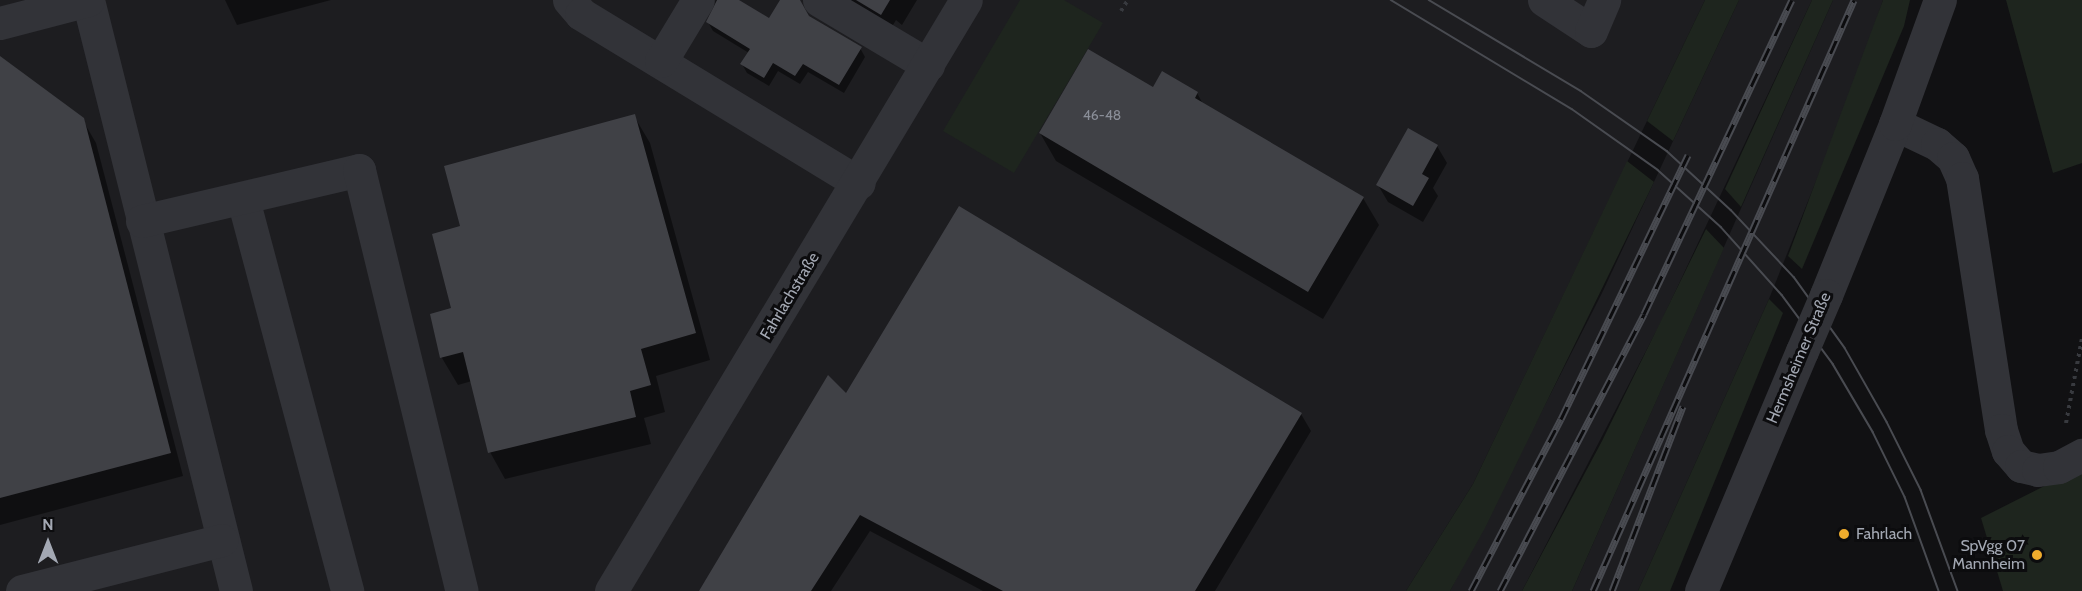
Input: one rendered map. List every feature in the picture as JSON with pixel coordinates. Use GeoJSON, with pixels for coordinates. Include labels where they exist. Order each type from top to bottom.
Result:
{"type":"FeatureCollection","features":[{"type":"Feature","properties":{"kind":"street"},"geometry":{"type":"LineString","coordinates":[[15,13],[88,0],[222,540],[227,589]]}},
{"type":"Feature","properties":{"kind":"street"},"geometry":{"type":"LineString","coordinates":[[569,0],[581,14],[859,183]]}},
{"type":"Feature","properties":{"kind":"street"},"geometry":{"type":"LineString","coordinates":[[660,61],[698,0]]}},
{"type":"Feature","properties":{"kind":"street"},"geometry":{"type":"LineString","coordinates":[[819,0],[928,65]]}},
{"type":"Feature","properties":{"kind":"street","name":"Fahrlachstraße"},"geometry":{"type":"LineString","coordinates":[[611,591],[859,183],[966,0]]}},
{"type":"Feature","properties":{"kind":"street"},"geometry":{"type":"LineString","coordinates":[[1544,0],[1591,31],[1604,0]]}},
{"type":"Feature","properties":{"kind":"street","name":"Hermsheimer Straße"},"geometry":{"type":"LineString","coordinates":[[1701,591],[1826,295],[1895,124],[1940,0]]}},
{"type":"Feature","properties":{"kind":"street"},"geometry":{"type":"LineString","coordinates":[[1895,124],[1937,144],[1953,159],[1962,178],[2001,430],[2008,451],[2021,466],[2038,471],[2070,461]]}},
{"type":"Feature","properties":{"kind":"street"},"geometry":{"type":"LineString","coordinates":[[142,221],[359,170],[462,591]]}},
{"type":"Feature","properties":{"kind":"street"},"geometry":{"type":"LineString","coordinates":[[243,199],[347,591]]}},
{"type":"Feature","properties":{"kind":"street"},"geometry":{"type":"LineString","coordinates":[[22,591],[222,540]]}},
{"type":"Feature","properties":{"kind":"path"},"geometry":{"type":"LineString","coordinates":[[1121,11],[1128,0]]}},
{"type":"Feature","properties":{"kind":"path"},"geometry":{"type":"LineString","coordinates":[[2070,461],[2082,338]]}},
{"type":"Feature","properties":{"kind":"shaded area"},"geometry":{"type":"Polygon","coordinates":[[[0,0],[1705,0],[1473,484],[1406,591],[0,591],[0,0]]]}},
{"type":"Feature","properties":{"kind":"shaded area"},"geometry":{"type":"Polygon","coordinates":[[[1020,0],[1064,0],[1103,23],[1014,173],[943,131],[1020,0]]]}},
{"type":"Feature","properties":{"kind":"shaded area"},"geometry":{"type":"Polygon","coordinates":[[[1705,0],[1739,0],[1673,141],[1647,121],[1705,0]]]}},
{"type":"Feature","properties":{"kind":"shaded area"},"geometry":{"type":"Polygon","coordinates":[[[1739,0],[1812,0],[1661,322],[1522,591],[1450,591],[1602,293],[1739,0]]]}},
{"type":"Feature","properties":{"kind":"shaded area"},"geometry":{"type":"Polygon","coordinates":[[[1812,0],[1833,0],[1741,207],[1725,189],[1812,0]]]}},
{"type":"Feature","properties":{"kind":"shaded area"},"geometry":{"type":"Polygon","coordinates":[[[1833,0],[1883,0],[1854,86],[1769,299],[1638,591],[1572,591],[1833,0]]]}},
{"type":"Feature","properties":{"kind":"shaded area"},"geometry":{"type":"Polygon","coordinates":[[[1883,0],[1910,0],[1904,26],[1802,269],[1788,256],[1883,0]]]}},
{"type":"Feature","properties":{"kind":"shaded area"},"geometry":{"type":"Polygon","coordinates":[[[2006,0],[2082,0],[2082,163],[2053,173],[2006,0]]]}},
{"type":"Feature","properties":{"kind":"shaded area"},"geometry":{"type":"Polygon","coordinates":[[[1627,161],[1654,182],[1485,528],[1450,591],[1406,591],[1473,484],[1627,161]]]}},
{"type":"Feature","properties":{"kind":"shaded area"},"geometry":{"type":"Polygon","coordinates":[[[1706,229],[1724,248],[1572,591],[1522,591],[1602,441],[1706,229]]]}},
{"type":"Feature","properties":{"kind":"shaded area"},"geometry":{"type":"Polygon","coordinates":[[[1769,299],[1783,313],[1670,591],[1638,591],[1769,299]]]}},
{"type":"Feature","properties":{"kind":"shaded area","name":"SpVgg 07 Mannheim"},"geometry":{"type":"Polygon","coordinates":[[[2082,467],[2082,591],[2003,591],[1981,518],[2082,467]]]}},
{"type":"Feature","properties":{"kind":"building"},"geometry":{"type":"Polygon","coordinates":[[[717,0],[739,0],[769,18],[780,0],[800,0],[809,16],[862,47],[839,85],[803,64],[795,76],[773,63],[764,78],[740,64],[750,49],[706,22],[717,0]]]}},
{"type":"Feature","properties":{"kind":"building"},"geometry":{"type":"Polygon","coordinates":[[[856,0],[890,0],[881,15],[856,0]]]}},
{"type":"Feature","properties":{"kind":"building"},"geometry":{"type":"Polygon","coordinates":[[[1088,49],[1153,87],[1162,71],[1198,92],[1195,98],[1364,197],[1308,292],[1039,133],[1088,49]]]}},
{"type":"Feature","properties":{"kind":"building"},"geometry":{"type":"Polygon","coordinates":[[[0,56],[84,118],[171,453],[0,498],[0,56]]]}},
{"type":"Feature","properties":{"kind":"building"},"geometry":{"type":"Polygon","coordinates":[[[635,114],[696,333],[641,349],[651,385],[630,391],[636,417],[488,453],[463,352],[440,358],[430,314],[451,308],[432,234],[460,226],[444,166],[635,114]]]}},
{"type":"Feature","properties":{"kind":"building"},"geometry":{"type":"Polygon","coordinates":[[[1408,128],[1438,145],[1422,174],[1429,178],[1413,206],[1376,185],[1408,128]]]}},
{"type":"Feature","properties":{"kind":"building"},"geometry":{"type":"Polygon","coordinates":[[[959,206],[1302,413],[1195,591],[1003,591],[860,515],[811,591],[699,591],[828,375],[846,393],[959,206]]]}},
{"type":"Feature","properties":{"kind":"tram line"},"geometry":{"type":"LineString","coordinates":[[1391,0],[1572,109],[1658,170],[1721,227],[1782,295],[1833,364],[1873,432],[1905,497],[1939,591]]}},
{"type":"Feature","properties":{"kind":"tram line"},"geometry":{"type":"LineString","coordinates":[[1429,0],[1581,91],[1667,151],[1731,210],[1794,277],[1845,348],[1887,422],[1921,490],[1958,591]]}},
{"type":"Feature","properties":{"kind":"railway"},"geometry":{"type":"LineString","coordinates":[[1500,591],[1644,314],[1792,0]]}},
{"type":"Feature","properties":{"kind":"railway"},"geometry":{"type":"LineString","coordinates":[[1593,591],[1854,0]]}},
{"type":"Feature","properties":{"kind":"railway"},"geometry":{"type":"LineString","coordinates":[[1471,591],[1561,419],[1688,155]]}},
{"type":"Feature","properties":{"kind":"railway"},"geometry":{"type":"LineString","coordinates":[[1612,591],[1683,406]]}},
{"type":"Feature","properties":{"kind":"place","name":"Fahrlach"},"geometry":{"type":"Point","coordinates":[1844,534]}},
{"type":"Feature","properties":{"kind":"place","name":"SpVgg 07 Mannheim"},"geometry":{"type":"Point","coordinates":[2037,555]}}]}
